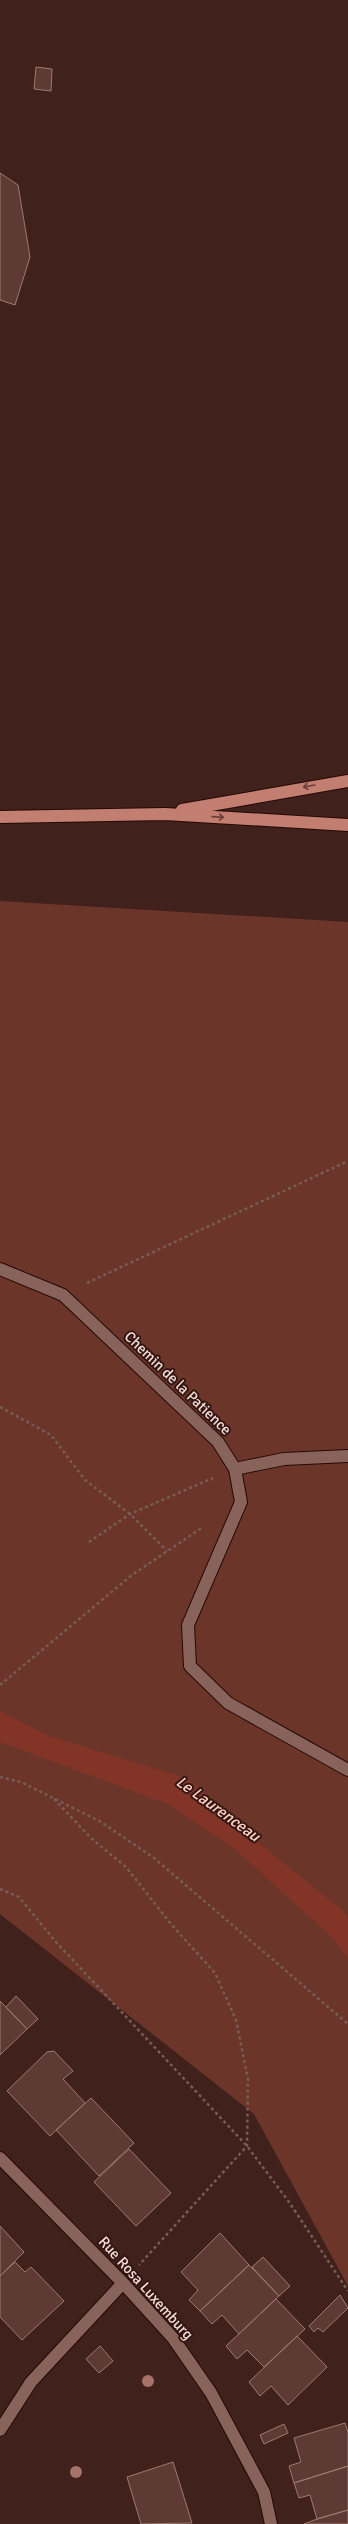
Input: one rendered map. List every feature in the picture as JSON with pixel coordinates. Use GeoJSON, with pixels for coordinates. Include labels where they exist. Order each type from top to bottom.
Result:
{"type":"FeatureCollection","features":[{"type":"Feature","properties":{"kind":"main road"},"geometry":{"type":"LineString","coordinates":[[165,814],[348,781]]}},
{"type":"Feature","properties":{"kind":"main road"},"geometry":{"type":"LineString","coordinates":[[0,817],[165,814],[348,825]]}},
{"type":"Feature","properties":{"kind":"street","name":"Chemin de la Patience"},"geometry":{"type":"LineString","coordinates":[[0,1269],[63,1295],[218,1442],[235,1468],[241,1502]]}},
{"type":"Feature","properties":{"kind":"street"},"geometry":{"type":"LineString","coordinates":[[235,1468],[284,1459],[348,1456]]}},
{"type":"Feature","properties":{"kind":"street"},"geometry":{"type":"LineString","coordinates":[[241,1502],[188,1624],[190,1666],[228,1703],[348,1770]]}},
{"type":"Feature","properties":{"kind":"street","name":"Rue Rosa Luxemburg"},"geometry":{"type":"LineString","coordinates":[[0,2158],[123,2283],[173,2338],[211,2393],[264,2492],[271,2524]]}},
{"type":"Feature","properties":{"kind":"street"},"geometry":{"type":"LineString","coordinates":[[0,2430],[31,2382],[123,2283]]}},
{"type":"Feature","properties":{"kind":"path"},"geometry":{"type":"LineString","coordinates":[[63,1295],[348,1161]]}},
{"type":"Feature","properties":{"kind":"path"},"geometry":{"type":"LineString","coordinates":[[0,1407],[51,1436],[85,1480],[130,1514],[167,1551]]}},
{"type":"Feature","properties":{"kind":"path"},"geometry":{"type":"LineString","coordinates":[[89,1542],[130,1514],[235,1468]]}},
{"type":"Feature","properties":{"kind":"path"},"geometry":{"type":"LineString","coordinates":[[0,1685],[132,1575],[241,1502]]}},
{"type":"Feature","properties":{"kind":"path"},"geometry":{"type":"LineString","coordinates":[[0,1777],[20,1782],[101,1822],[154,1858],[348,2024]]}},
{"type":"Feature","properties":{"kind":"path"},"geometry":{"type":"LineString","coordinates":[[54,1799],[92,1839],[126,1867],[170,1924],[215,1973],[236,2020],[248,2079],[247,2146],[123,2283]]}},
{"type":"Feature","properties":{"kind":"path"},"geometry":{"type":"LineString","coordinates":[[0,1888],[19,1897],[56,1942],[247,2146],[289,2202],[348,2291]]}},
{"type":"Feature","properties":{"kind":"shaded area"},"geometry":{"type":"Polygon","coordinates":[[[0,901],[348,922],[348,2286],[254,2114],[0,1914],[0,901]]]}},
{"type":"Feature","properties":{"kind":"water","name":"Le Laurenceau"},"geometry":{"type":"Polygon","coordinates":[[[0,1711],[49,1736],[189,1779],[244,1831],[343,1911],[348,1918],[348,1959],[332,1937],[237,1851],[170,1805],[0,1742],[0,1711]]]}},
{"type":"Feature","properties":{"kind":"building"},"geometry":{"type":"Polygon","coordinates":[[[36,67],[52,69],[51,91],[34,89],[36,67]]]}},
{"type":"Feature","properties":{"kind":"building"},"geometry":{"type":"Polygon","coordinates":[[[0,173],[18,185],[30,257],[15,305],[0,300],[0,173]]]}},
{"type":"Feature","properties":{"kind":"building"},"geometry":{"type":"Polygon","coordinates":[[[16,1996],[38,2019],[27,2029],[6,2007],[16,1996]]]}},
{"type":"Feature","properties":{"kind":"building"},"geometry":{"type":"Polygon","coordinates":[[[0,2001],[27,2029],[0,2055],[0,2001]]]}},
{"type":"Feature","properties":{"kind":"building"},"geometry":{"type":"Polygon","coordinates":[[[54,2051],[73,2071],[63,2079],[85,2103],[50,2136],[7,2091],[47,2052],[54,2051]]]}},
{"type":"Feature","properties":{"kind":"building"},"geometry":{"type":"Polygon","coordinates":[[[91,2098],[134,2143],[99,2176],[56,2130],[91,2098]]]}},
{"type":"Feature","properties":{"kind":"building"},"geometry":{"type":"Polygon","coordinates":[[[129,2149],[171,2193],[136,2226],[94,2182],[129,2149]]]}},
{"type":"Feature","properties":{"kind":"building"},"geometry":{"type":"Polygon","coordinates":[[[0,2226],[24,2252],[0,2276],[0,2226]]]}},
{"type":"Feature","properties":{"kind":"building"},"geometry":{"type":"Polygon","coordinates":[[[220,2233],[249,2265],[200,2311],[189,2300],[198,2290],[181,2272],[220,2233]]]}},
{"type":"Feature","properties":{"kind":"building"},"geometry":{"type":"Polygon","coordinates":[[[263,2257],[290,2286],[279,2296],[252,2267],[263,2257]]]}},
{"type":"Feature","properties":{"kind":"building"},"geometry":{"type":"Polygon","coordinates":[[[15,2262],[25,2272],[31,2267],[64,2301],[22,2340],[0,2317],[0,2276],[15,2262]]]}},
{"type":"Feature","properties":{"kind":"building"},"geometry":{"type":"Polygon","coordinates":[[[249,2265],[279,2296],[239,2334],[222,2315],[212,2324],[200,2311],[249,2265]]]}},
{"type":"Feature","properties":{"kind":"building"},"geometry":{"type":"Polygon","coordinates":[[[340,2295],[348,2308],[323,2332],[318,2328],[314,2332],[309,2326],[340,2295]]]}},
{"type":"Feature","properties":{"kind":"building"},"geometry":{"type":"Polygon","coordinates":[[[276,2299],[305,2329],[264,2367],[247,2350],[237,2359],[226,2346],[276,2299]]]}},
{"type":"Feature","properties":{"kind":"building"},"geometry":{"type":"Polygon","coordinates":[[[297,2336],[327,2367],[288,2405],[271,2386],[260,2396],[249,2382],[297,2336]]]}},
{"type":"Feature","properties":{"kind":"building"},"geometry":{"type":"Polygon","coordinates":[[[100,2346],[113,2361],[99,2373],[86,2359],[100,2346]]]}},
{"type":"Feature","properties":{"kind":"building"},"geometry":{"type":"Polygon","coordinates":[[[345,2423],[348,2432],[348,2466],[294,2483],[289,2466],[301,2462],[294,2438],[345,2423]]]}},
{"type":"Feature","properties":{"kind":"building"},"geometry":{"type":"Polygon","coordinates":[[[284,2424],[288,2433],[264,2444],[260,2435],[284,2424]]]}},
{"type":"Feature","properties":{"kind":"building"},"geometry":{"type":"Polygon","coordinates":[[[173,2462],[192,2523],[141,2524],[127,2477],[173,2462]]]}},
{"type":"Feature","properties":{"kind":"building"},"geometry":{"type":"Polygon","coordinates":[[[348,2466],[348,2510],[317,2519],[310,2495],[299,2498],[294,2483],[348,2466]]]}},
{"type":"Feature","properties":{"kind":"building"},"geometry":{"type":"Polygon","coordinates":[[[348,2510],[348,2524],[304,2524],[317,2519],[348,2510]]]}}]}
